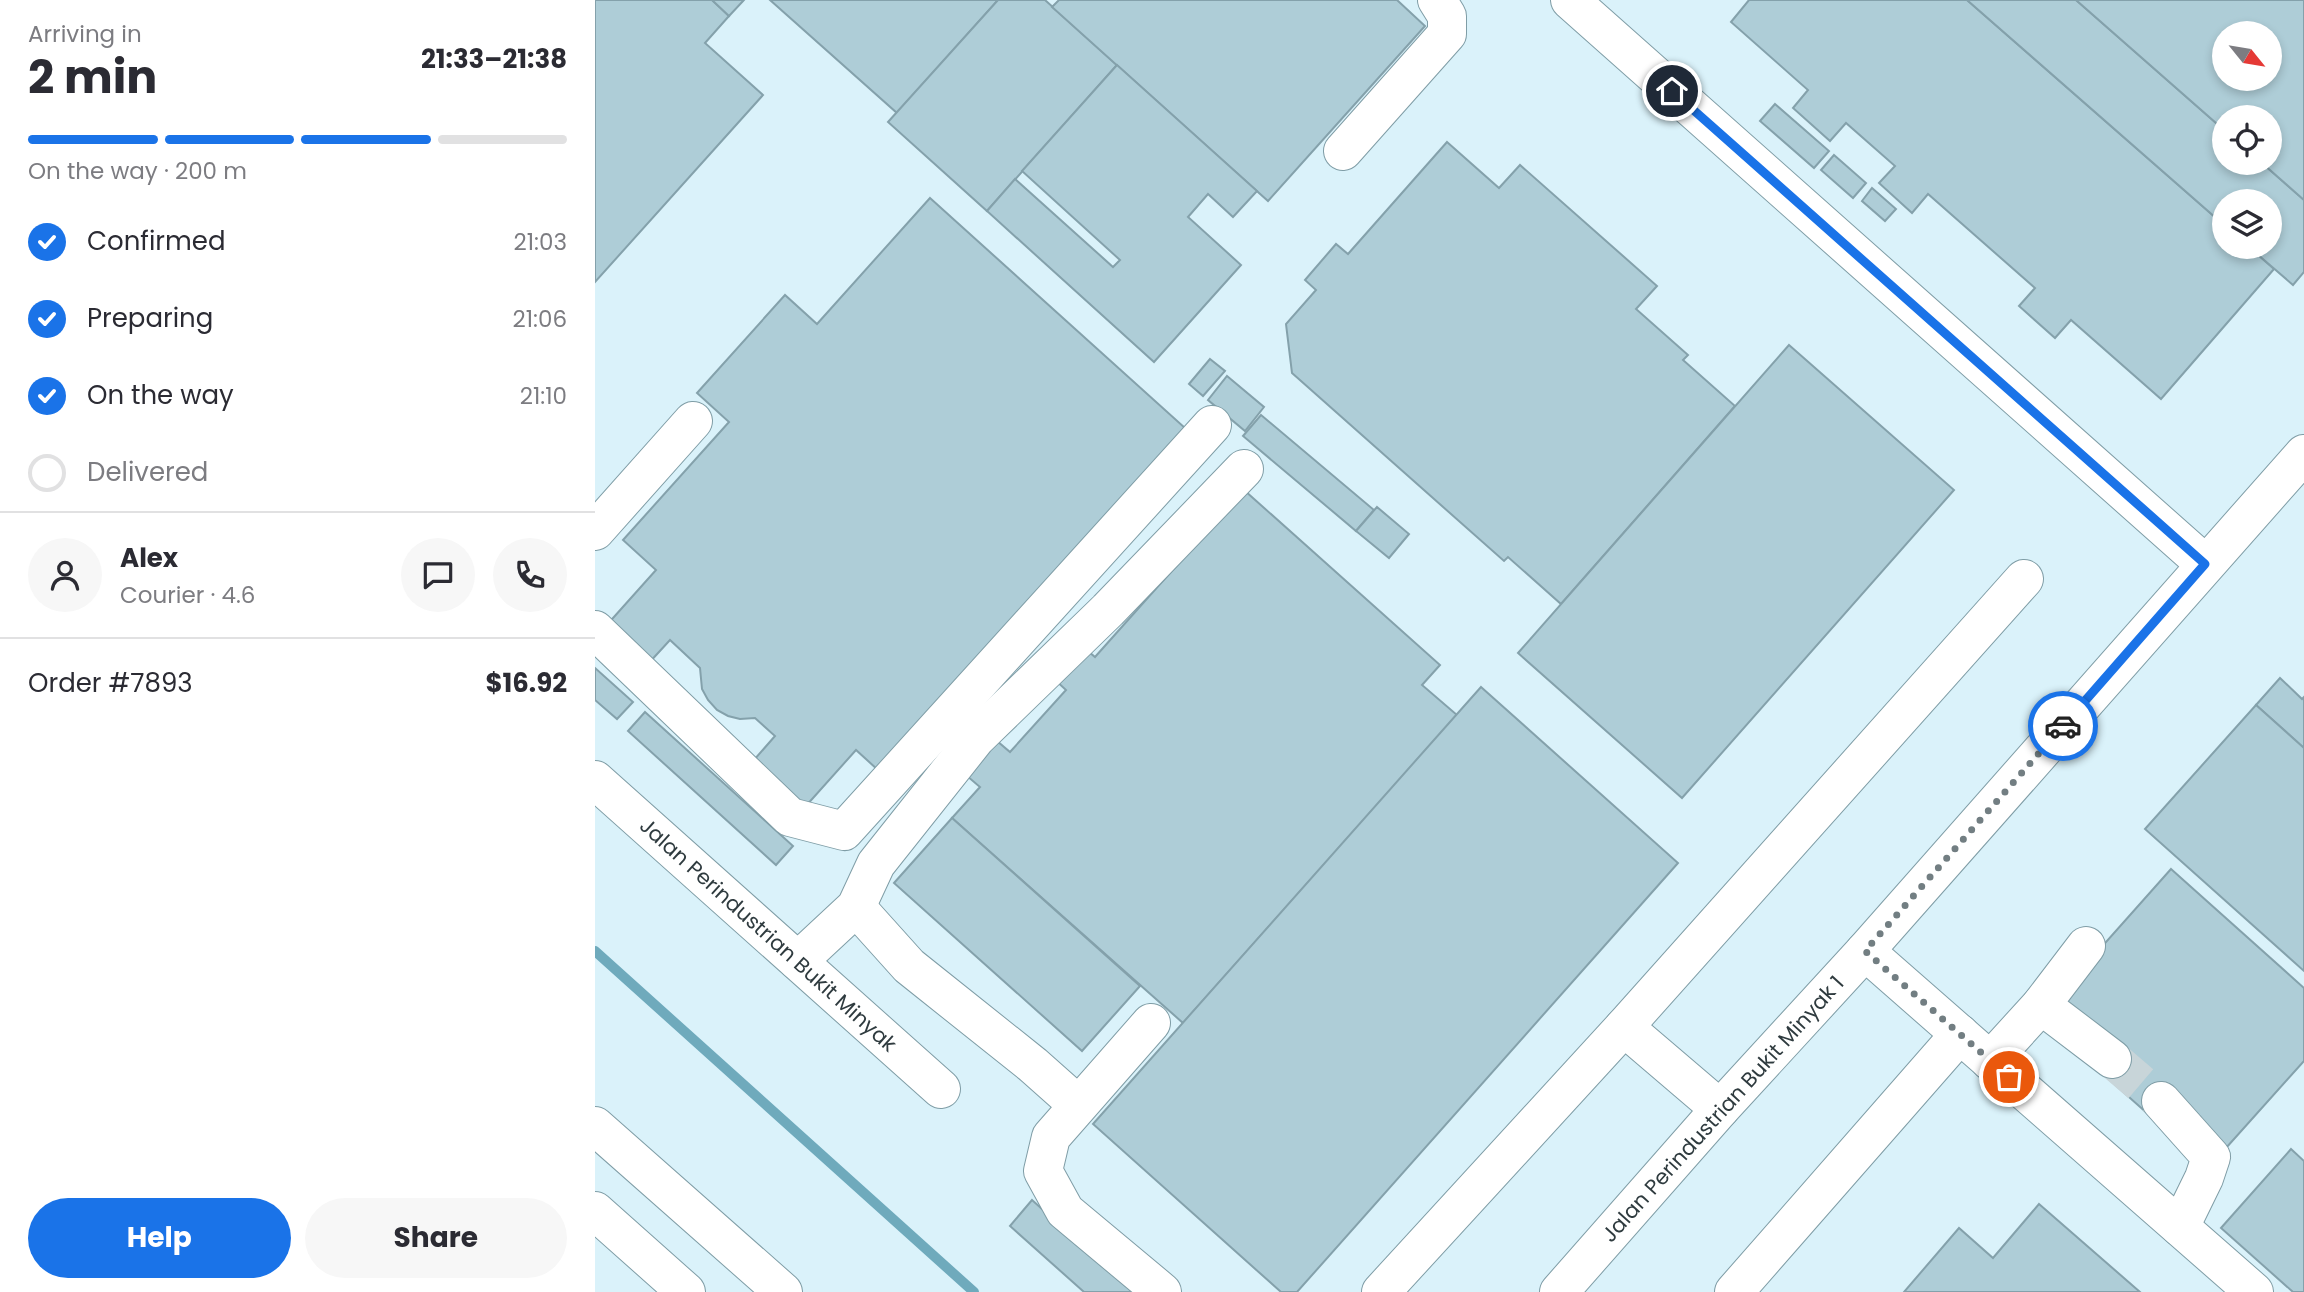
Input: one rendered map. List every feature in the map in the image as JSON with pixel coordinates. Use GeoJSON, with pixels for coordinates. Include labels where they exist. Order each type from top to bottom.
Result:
{"type":"FeatureCollection","features":[{"type":"Feature","properties":{"kind":"street"},"geometry":{"type":"LineString","coordinates":[[1343,151],[1447,34],[1447,16],[1437,0]]}},
{"type":"Feature","properties":{"kind":"street"},"geometry":{"type":"LineString","coordinates":[[1570,0],[2205,564]]}},
{"type":"Feature","properties":{"kind":"street"},"geometry":{"type":"LineString","coordinates":[[595,531],[693,421]]}},
{"type":"Feature","properties":{"kind":"street"},"geometry":{"type":"LineString","coordinates":[[595,630],[790,817],[844,831],[1212,425]]}},
{"type":"Feature","properties":{"kind":"street","name":"Jalan Perindustrian Bukit Minyak 1"},"geometry":{"type":"LineString","coordinates":[[1559,1292],[1720,1109],[1865,951],[2304,454]]}},
{"type":"Feature","properties":{"kind":"street"},"geometry":{"type":"LineString","coordinates":[[798,961],[856,907],[876,864],[976,738],[1108,610],[1244,469]]}},
{"type":"Feature","properties":{"kind":"street"},"geometry":{"type":"LineString","coordinates":[[1381,1292],[1623,1027],[2024,579]]}},
{"type":"Feature","properties":{"kind":"street","name":"Jalan Perindustrian Bukit Minyak"},"geometry":{"type":"LineString","coordinates":[[595,780],[941,1090]]}},
{"type":"Feature","properties":{"kind":"street"},"geometry":{"type":"LineString","coordinates":[[856,907],[909,966],[1033,1065],[1078,1105]]}},
{"type":"Feature","properties":{"kind":"street"},"geometry":{"type":"LineString","coordinates":[[1990,1061],[2041,1005],[2086,946]]}},
{"type":"Feature","properties":{"kind":"street"},"geometry":{"type":"LineString","coordinates":[[1865,951],[2254,1292]]}},
{"type":"Feature","properties":{"kind":"street"},"geometry":{"type":"LineString","coordinates":[[2041,1005],[2112,1059]]}},
{"type":"Feature","properties":{"kind":"street"},"geometry":{"type":"LineString","coordinates":[[1151,1023],[1051,1137],[1043,1171],[1065,1211],[1162,1292]]}},
{"type":"Feature","properties":{"kind":"street"},"geometry":{"type":"LineString","coordinates":[[1623,1027],[1720,1109]]}},
{"type":"Feature","properties":{"kind":"street"},"geometry":{"type":"LineString","coordinates":[[1734,1292],[1959,1034]]}},
{"type":"Feature","properties":{"kind":"street"},"geometry":{"type":"LineString","coordinates":[[2161,1101],[2211,1157],[2204,1178],[2180,1227]]}},
{"type":"Feature","properties":{"kind":"street"},"geometry":{"type":"LineString","coordinates":[[595,1126],[783,1292]]}},
{"type":"Feature","properties":{"kind":"street"},"geometry":{"type":"LineString","coordinates":[[595,1211],[686,1292]]}},
{"type":"Feature","properties":{"kind":"shaded area"},"geometry":{"type":"Polygon","coordinates":[[[595,0],[2304,0],[2304,1292],[595,1292],[595,0]]]}},
{"type":"Feature","properties":{"kind":"building"},"geometry":{"type":"Polygon","coordinates":[[[595,0],[712,0],[729,16],[705,43],[763,95],[595,282],[595,0]]]}},
{"type":"Feature","properties":{"kind":"building"},"geometry":{"type":"Polygon","coordinates":[[[712,0],[744,0],[729,16],[712,0]]]}},
{"type":"Feature","properties":{"kind":"building"},"geometry":{"type":"Polygon","coordinates":[[[770,0],[998,0],[897,113],[770,0]]]}},
{"type":"Feature","properties":{"kind":"building"},"geometry":{"type":"Polygon","coordinates":[[[998,0],[1045,0],[1117,65],[987,211],[888,122],[998,0]]]}},
{"type":"Feature","properties":{"kind":"building"},"geometry":{"type":"Polygon","coordinates":[[[1059,0],[1397,0],[1425,26],[1268,201],[1052,7],[1059,0]]]}},
{"type":"Feature","properties":{"kind":"building"},"geometry":{"type":"Polygon","coordinates":[[[1749,0],[1967,0],[2212,214],[2212,259],[2263,259],[2274,269],[2161,399],[2071,320],[2055,338],[2019,306],[2035,288],[1928,194],[1912,213],[1879,183],[1895,166],[1846,123],[1830,141],[1793,108],[1808,90],[1731,22],[1749,0]]]}},
{"type":"Feature","properties":{"kind":"building"},"geometry":{"type":"Polygon","coordinates":[[[1967,0],[2076,0],[2212,119],[2212,175],[2276,175],[2304,200],[2304,272],[2293,285],[2263,259],[2282,259],[2282,189],[2212,189],[2212,214],[1967,0]]]}},
{"type":"Feature","properties":{"kind":"building"},"geometry":{"type":"Polygon","coordinates":[[[2076,0],[2304,0],[2304,200],[2276,175],[2282,175],[2282,105],[2212,105],[2212,119],[2076,0]]]}},
{"type":"Feature","properties":{"kind":"building"},"geometry":{"type":"Polygon","coordinates":[[[1117,65],[1257,191],[1233,217],[1208,194],[1188,217],[1241,265],[1154,362],[987,211],[1015,179],[1113,267],[1120,260],[1022,171],[1117,65]]]}},
{"type":"Feature","properties":{"kind":"building"},"geometry":{"type":"Polygon","coordinates":[[[1775,104],[1829,151],[1814,168],[1760,121],[1775,104]]]}},
{"type":"Feature","properties":{"kind":"building"},"geometry":{"type":"Polygon","coordinates":[[[1447,142],[1499,188],[1520,165],[1657,286],[1636,309],[1688,355],[1683,360],[1735,406],[1561,604],[1508,557],[1504,561],[1292,373],[1286,324],[1316,290],[1305,280],[1336,244],[1348,254],[1447,142]]]}},
{"type":"Feature","properties":{"kind":"building"},"geometry":{"type":"Polygon","coordinates":[[[1834,155],[1866,183],[1853,198],[1821,170],[1834,155]]]}},
{"type":"Feature","properties":{"kind":"building"},"geometry":{"type":"Polygon","coordinates":[[[1872,188],[1896,209],[1885,221],[1862,201],[1872,188]]]}},
{"type":"Feature","properties":{"kind":"building"},"geometry":{"type":"Polygon","coordinates":[[[930,198],[1185,428],[878,770],[856,750],[805,807],[754,760],[775,736],[755,718],[740,719],[717,710],[702,689],[700,668],[670,640],[647,665],[605,627],[656,570],[623,540],[729,422],[697,393],[785,295],[817,324],[930,198]]]}},
{"type":"Feature","properties":{"kind":"building"},"geometry":{"type":"Polygon","coordinates":[[[1789,345],[1954,490],[1682,798],[1518,653],[1789,345]]]}},
{"type":"Feature","properties":{"kind":"building"},"geometry":{"type":"Polygon","coordinates":[[[1210,359],[1225,371],[1203,396],[1189,384],[1210,359]]]}},
{"type":"Feature","properties":{"kind":"building"},"geometry":{"type":"Polygon","coordinates":[[[1227,376],[1264,407],[1245,431],[1208,400],[1227,376]]]}},
{"type":"Feature","properties":{"kind":"building"},"geometry":{"type":"Polygon","coordinates":[[[1261,415],[1374,510],[1356,531],[1243,436],[1261,415]]]}},
{"type":"Feature","properties":{"kind":"building"},"geometry":{"type":"Polygon","coordinates":[[[1244,490],[1440,665],[1422,685],[1457,715],[1183,1023],[952,818],[980,787],[967,776],[997,741],[1010,752],[1066,690],[1053,678],[1082,646],[1095,657],[1244,490]]]}},
{"type":"Feature","properties":{"kind":"building"},"geometry":{"type":"Polygon","coordinates":[[[1377,507],[1409,534],[1389,558],[1356,531],[1377,507]]]}},
{"type":"Feature","properties":{"kind":"building"},"geometry":{"type":"Polygon","coordinates":[[[595,668],[633,702],[617,719],[595,700],[595,668]]]}},
{"type":"Feature","properties":{"kind":"building"},"geometry":{"type":"Polygon","coordinates":[[[2280,678],[2302,699],[2304,697],[2304,748],[2256,705],[2280,678]]]}},
{"type":"Feature","properties":{"kind":"building"},"geometry":{"type":"Polygon","coordinates":[[[1481,687],[1678,863],[1297,1292],[1281,1292],[1093,1124],[1481,687]]]}},
{"type":"Feature","properties":{"kind":"building"},"geometry":{"type":"Polygon","coordinates":[[[2256,705],[2304,748],[2304,971],[2145,829],[2256,705]]]}},
{"type":"Feature","properties":{"kind":"building"},"geometry":{"type":"Polygon","coordinates":[[[645,712],[793,846],[776,865],[628,731],[645,712]]]}},
{"type":"Feature","properties":{"kind":"building"},"geometry":{"type":"Polygon","coordinates":[[[952,818],[1140,986],[1082,1051],[894,883],[952,818]]]}},
{"type":"Feature","properties":{"kind":"building"},"geometry":{"type":"Polygon","coordinates":[[[2171,869],[2304,988],[2304,1061],[2226,1148],[2149,1115],[2101,1072],[2057,997],[2171,869]]]}},
{"type":"Feature","properties":{"kind":"building"},"geometry":{"type":"Polygon","coordinates":[[[2291,1149],[2304,1161],[2304,1292],[2293,1292],[2221,1228],[2291,1149]]]}},
{"type":"Feature","properties":{"kind":"building"},"geometry":{"type":"Polygon","coordinates":[[[1032,1200],[1134,1292],[1084,1292],[1010,1226],[1032,1200]]]}},
{"type":"Feature","properties":{"kind":"building"},"geometry":{"type":"Polygon","coordinates":[[[2039,1204],[2140,1292],[1904,1292],[1959,1228],[1993,1258],[2039,1204]]]}},
{"type":"Feature","properties":{"kind":"waterway"},"geometry":{"type":"LineString","coordinates":[[595,951],[974,1292]]}},
{"type":"Feature","properties":{"kind":"tunnel"},"geometry":{"type":"LineString","coordinates":[[2112,1059],[2161,1101]]}},
{"type":"Feature","properties":{"kind":"way so far"},"geometry":{"type":"LineString","coordinates":[[2009,1077],[1865,951],[2063,726]]}},
{"type":"Feature","properties":{"kind":"route"},"geometry":{"type":"LineString","coordinates":[[1672,91],[2205,564],[2063,726]]}}]}
